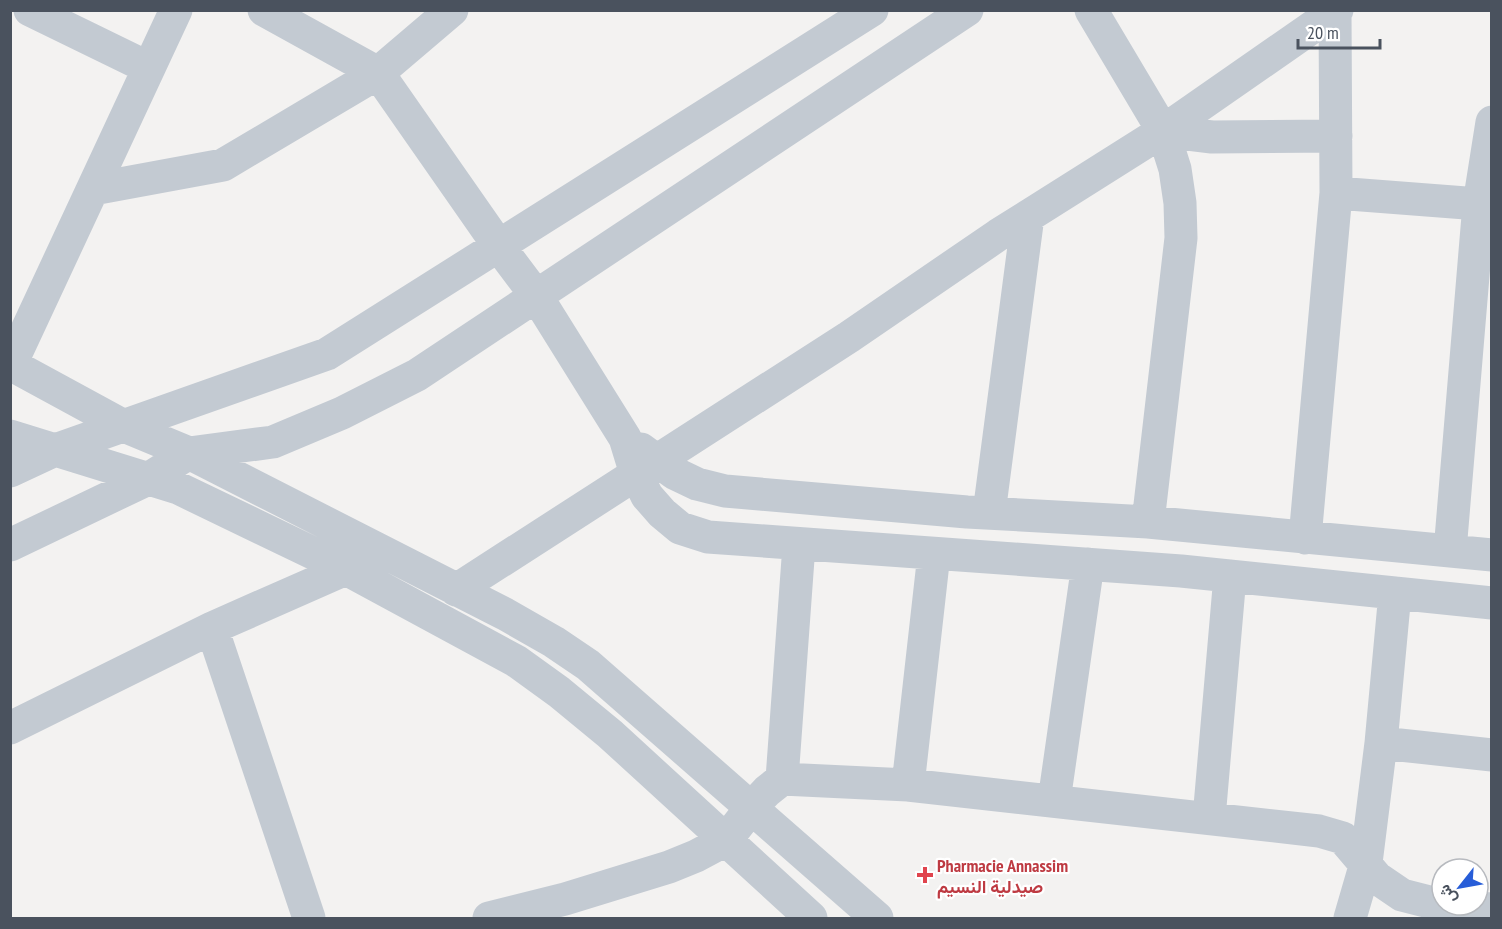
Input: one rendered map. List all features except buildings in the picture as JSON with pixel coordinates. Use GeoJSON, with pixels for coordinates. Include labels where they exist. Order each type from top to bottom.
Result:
{"type":"FeatureCollection","features":[{"type":"Feature","properties":{"kind":"street"},"geometry":{"type":"LineString","coordinates":[[30,10],[149,68]]}},
{"type":"Feature","properties":{"kind":"street"},"geometry":{"type":"LineString","coordinates":[[176,10],[11,364],[124,426],[189,453],[505,614],[554,642],[588,665],[877,918]]}},
{"type":"Feature","properties":{"kind":"street"},"geometry":{"type":"LineString","coordinates":[[264,10],[378,73],[537,297],[625,438],[647,467],[647,496],[680,528],[708,537],[1088,564],[1491,603]]}},
{"type":"Feature","properties":{"kind":"street"},"geometry":{"type":"LineString","coordinates":[[93,189],[223,165],[378,73],[452,10]]}},
{"type":"Feature","properties":{"kind":"street"},"geometry":{"type":"LineString","coordinates":[[10,471],[55,450],[327,354],[872,10]]}},
{"type":"Feature","properties":{"kind":"street"},"geometry":{"type":"LineString","coordinates":[[10,545],[148,479],[189,453],[273,442],[342,414],[417,375],[967,10]]}},
{"type":"Feature","properties":{"kind":"street"},"geometry":{"type":"LineString","coordinates":[[1091,10],[1163,131],[1175,169],[1180,203],[1181,238],[1148,522]]}},
{"type":"Feature","properties":{"kind":"street"},"geometry":{"type":"LineString","coordinates":[[456,590],[849,337],[1028,216],[1163,131],[1336,11]]}},
{"type":"Feature","properties":{"kind":"street"},"geometry":{"type":"LineString","coordinates":[[1305,538],[1336,193],[1336,11]]}},
{"type":"Feature","properties":{"kind":"street"},"geometry":{"type":"LineString","coordinates":[[1450,551],[1482,293],[1479,204],[1491,122]]}},
{"type":"Feature","properties":{"kind":"street"},"geometry":{"type":"LineString","coordinates":[[1163,131],[1212,137],[1336,136]]}},
{"type":"Feature","properties":{"kind":"street"},"geometry":{"type":"LineString","coordinates":[[1336,193],[1479,204]]}},
{"type":"Feature","properties":{"kind":"street"},"geometry":{"type":"LineString","coordinates":[[989,513],[1028,216]]}},
{"type":"Feature","properties":{"kind":"street"},"geometry":{"type":"LineString","coordinates":[[10,436],[178,488],[346,569],[516,661],[559,692],[610,734],[811,918]]}},
{"type":"Feature","properties":{"kind":"street"},"geometry":{"type":"LineString","coordinates":[[647,467],[674,473],[697,484],[725,491],[989,513],[1148,522],[1491,555]]}},
{"type":"Feature","properties":{"kind":"street"},"geometry":{"type":"LineString","coordinates":[[782,778],[799,545]]}},
{"type":"Feature","properties":{"kind":"street"},"geometry":{"type":"LineString","coordinates":[[908,785],[934,554]]}},
{"type":"Feature","properties":{"kind":"street"},"geometry":{"type":"LineString","coordinates":[[1054,801],[1088,564]]}},
{"type":"Feature","properties":{"kind":"street"},"geometry":{"type":"LineString","coordinates":[[10,728],[212,628],[346,569]]}},
{"type":"Feature","properties":{"kind":"street"},"geometry":{"type":"LineString","coordinates":[[1209,818],[1230,576]]}},
{"type":"Feature","properties":{"kind":"street"},"geometry":{"type":"LineString","coordinates":[[1350,918],[1366,863],[1381,743],[1395,593]]}},
{"type":"Feature","properties":{"kind":"street"},"geometry":{"type":"LineString","coordinates":[[212,628],[309,918]]}},
{"type":"Feature","properties":{"kind":"street"},"geometry":{"type":"LineString","coordinates":[[1381,743],[1491,755]]}},
{"type":"Feature","properties":{"kind":"street"},"geometry":{"type":"LineString","coordinates":[[489,918],[576,909],[696,856],[726,840],[751,808],[782,778],[908,785],[1319,831],[1343,838],[1377,878],[1402,895],[1445,906],[1491,909]]}},
{"type":"Feature","properties":{"kind":"place","name":"Pharmacie Annassim صيدلية النسيم"},"geometry":{"type":"Point","coordinates":[925,875]}}]}
